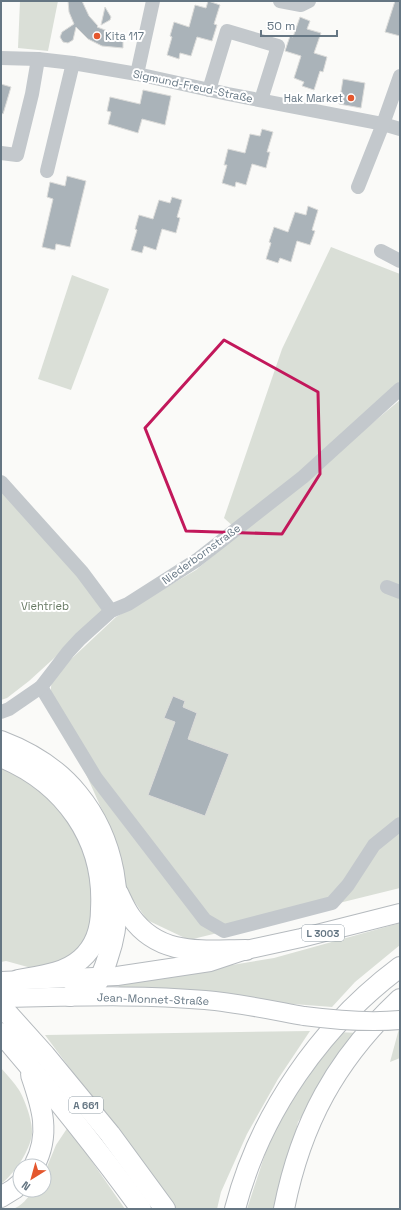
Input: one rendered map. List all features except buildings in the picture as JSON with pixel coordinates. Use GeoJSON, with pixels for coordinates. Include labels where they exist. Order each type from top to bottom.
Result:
{"type":"FeatureCollection","features":[{"type":"Feature","properties":{"kind":"highway"},"geometry":{"type":"LineString","coordinates":[[1,741],[23,750],[62,776],[79,794],[91,812],[102,833],[110,856],[116,890],[117,914],[109,953],[100,978],[93,987],[70,996]]}},
{"type":"Feature","properties":{"kind":"highway"},"geometry":{"type":"LineString","coordinates":[[1,757],[25,768],[47,783],[58,793],[72,811],[85,832],[92,848],[98,865],[101,890],[101,919],[98,932],[95,941],[82,959],[51,974],[10,980]]}},
{"type":"Feature","properties":{"kind":"highway"},"geometry":{"type":"LineString","coordinates":[[116,890],[130,916],[138,926],[158,941],[172,947],[188,950],[246,950]]}},
{"type":"Feature","properties":{"kind":"highway"},"geometry":{"type":"LineString","coordinates":[[235,1209],[244,1177],[255,1151],[273,1114],[306,1062],[341,1019],[367,994],[400,967]]}},
{"type":"Feature","properties":{"kind":"highway"},"geometry":{"type":"LineString","coordinates":[[284,1209],[296,1158],[318,1105],[346,1060],[379,1019],[400,999]]}},
{"type":"Feature","properties":{"kind":"highway","name":"A 661"},"geometry":{"type":"LineString","coordinates":[[1,1006],[45,1055],[106,1129],[165,1209]]}},
{"type":"Feature","properties":{"kind":"highway","name":"A 661"},"geometry":{"type":"LineString","coordinates":[[1,1033],[96,1149],[140,1209]]}},
{"type":"Feature","properties":{"kind":"highway"},"geometry":{"type":"LineString","coordinates":[[27,1063],[40,1099],[44,1124],[41,1147],[37,1158]]}},
{"type":"Feature","properties":{"kind":"highway"},"geometry":{"type":"LineString","coordinates":[[1,1197],[12,1190]]}},
{"type":"Feature","properties":{"kind":"main road","name":"L 3003"},"geometry":{"type":"LineString","coordinates":[[10,980],[100,978],[210,962],[246,950],[307,937],[400,913]]}},
{"type":"Feature","properties":{"kind":"main road","name":"Jean-Monnet-Straße"},"geometry":{"type":"LineString","coordinates":[[1,998],[70,996],[205,1000],[330,1019],[400,1020]]}},
{"type":"Feature","properties":{"kind":"street"},"geometry":{"type":"LineString","coordinates":[[137,74],[153,1]]}},
{"type":"Feature","properties":{"kind":"street"},"geometry":{"type":"LineString","coordinates":[[280,1],[301,5],[309,1]]}},
{"type":"Feature","properties":{"kind":"street"},"geometry":{"type":"LineString","coordinates":[[209,90],[227,31],[278,46],[261,100]]}},
{"type":"Feature","properties":{"kind":"street","name":"Sigmund-Freud-Straße"},"geometry":{"type":"LineString","coordinates":[[1,58],[38,59],[73,63],[137,74],[209,90],[383,124],[400,129]]}},
{"type":"Feature","properties":{"kind":"street"},"geometry":{"type":"LineString","coordinates":[[1,153],[17,155],[32,94],[38,59]]}},
{"type":"Feature","properties":{"kind":"street"},"geometry":{"type":"LineString","coordinates":[[47,171],[73,63]]}},
{"type":"Feature","properties":{"kind":"street"},"geometry":{"type":"LineString","coordinates":[[358,187],[400,76]]}},
{"type":"Feature","properties":{"kind":"street"},"geometry":{"type":"LineString","coordinates":[[381,251],[400,260]]}},
{"type":"Feature","properties":{"kind":"street","name":"Niederbornstraße"},"geometry":{"type":"LineString","coordinates":[[1,712],[14,706],[41,687],[68,652],[111,611],[128,604],[197,560],[303,477],[400,389]]}},
{"type":"Feature","properties":{"kind":"street"},"geometry":{"type":"LineString","coordinates":[[1,482],[82,572],[111,611]]}},
{"type":"Feature","properties":{"kind":"street"},"geometry":{"type":"LineString","coordinates":[[41,687],[96,778],[205,920],[224,931],[332,904],[348,885],[374,845],[400,824]]}},
{"type":"Feature","properties":{"kind":"street"},"geometry":{"type":"LineString","coordinates":[[83,789],[96,778]]}},
{"type":"Feature","properties":{"kind":"highlighted area"},"geometry":{"type":"Polygon","coordinates":[[[224,340],[318,392],[320,474],[282,534],[186,531],[145,428],[224,340]]]}},
{"type":"Feature","properties":{"kind":"green space"},"geometry":{"type":"Polygon","coordinates":[[[20,1],[58,1],[48,51],[18,48],[20,1]]]}},
{"type":"Feature","properties":{"kind":"green space"},"geometry":{"type":"Polygon","coordinates":[[[331,247],[400,274],[400,384],[235,528],[224,518],[282,349],[331,247]]]}},
{"type":"Feature","properties":{"kind":"green space"},"geometry":{"type":"Polygon","coordinates":[[[72,275],[109,289],[71,390],[38,379],[72,275]]]}},
{"type":"Feature","properties":{"kind":"green space"},"geometry":{"type":"Polygon","coordinates":[[[400,400],[400,888],[189,940],[147,920],[125,888],[106,819],[66,729],[50,698],[52,677],[116,617],[196,570],[400,400]]]}},
{"type":"Feature","properties":{"kind":"green space","name":"Viehtrieb"},"geometry":{"type":"Polygon","coordinates":[[[1,489],[108,609],[29,681],[7,698],[1,700],[1,489]]]}},
{"type":"Feature","properties":{"kind":"green space"},"geometry":{"type":"Polygon","coordinates":[[[1,761],[48,793],[84,844],[96,899],[90,928],[85,943],[75,952],[59,962],[35,969],[6,961],[1,962],[1,761]]]}},
{"type":"Feature","properties":{"kind":"green space"},"geometry":{"type":"Polygon","coordinates":[[[400,923],[400,945],[355,982],[332,1007],[120,991],[118,984],[274,958],[400,923]]]}},
{"type":"Feature","properties":{"kind":"green space"},"geometry":{"type":"Polygon","coordinates":[[[400,1025],[400,1058],[390,1062],[400,1025]]]}},
{"type":"Feature","properties":{"kind":"green space"},"geometry":{"type":"Polygon","coordinates":[[[310,1031],[278,1079],[247,1134],[221,1192],[217,1209],[174,1209],[45,1035],[310,1031]]]}},
{"type":"Feature","properties":{"kind":"green space"},"geometry":{"type":"Polygon","coordinates":[[[338,1032],[358,1033],[298,1122],[279,1209],[247,1209],[267,1148],[289,1102],[338,1032]]]}},
{"type":"Feature","properties":{"kind":"green space"},"geometry":{"type":"Polygon","coordinates":[[[1,1068],[15,1084],[21,1094],[30,1117],[32,1134],[31,1141],[23,1158],[12,1158],[12,1173],[1,1184],[1,1068]]]}},
{"type":"Feature","properties":{"kind":"green space"},"geometry":{"type":"Polygon","coordinates":[[[68,1127],[125,1209],[12,1209],[22,1204],[28,1198],[52,1198],[52,1158],[51,1158],[56,1145],[68,1127]]]}},
{"type":"Feature","properties":{"kind":"place","name":"Kita 117"},"geometry":{"type":"Point","coordinates":[97,36]}},
{"type":"Feature","properties":{"kind":"place","name":"Hak Market"},"geometry":{"type":"Point","coordinates":[351,98]}}]}
